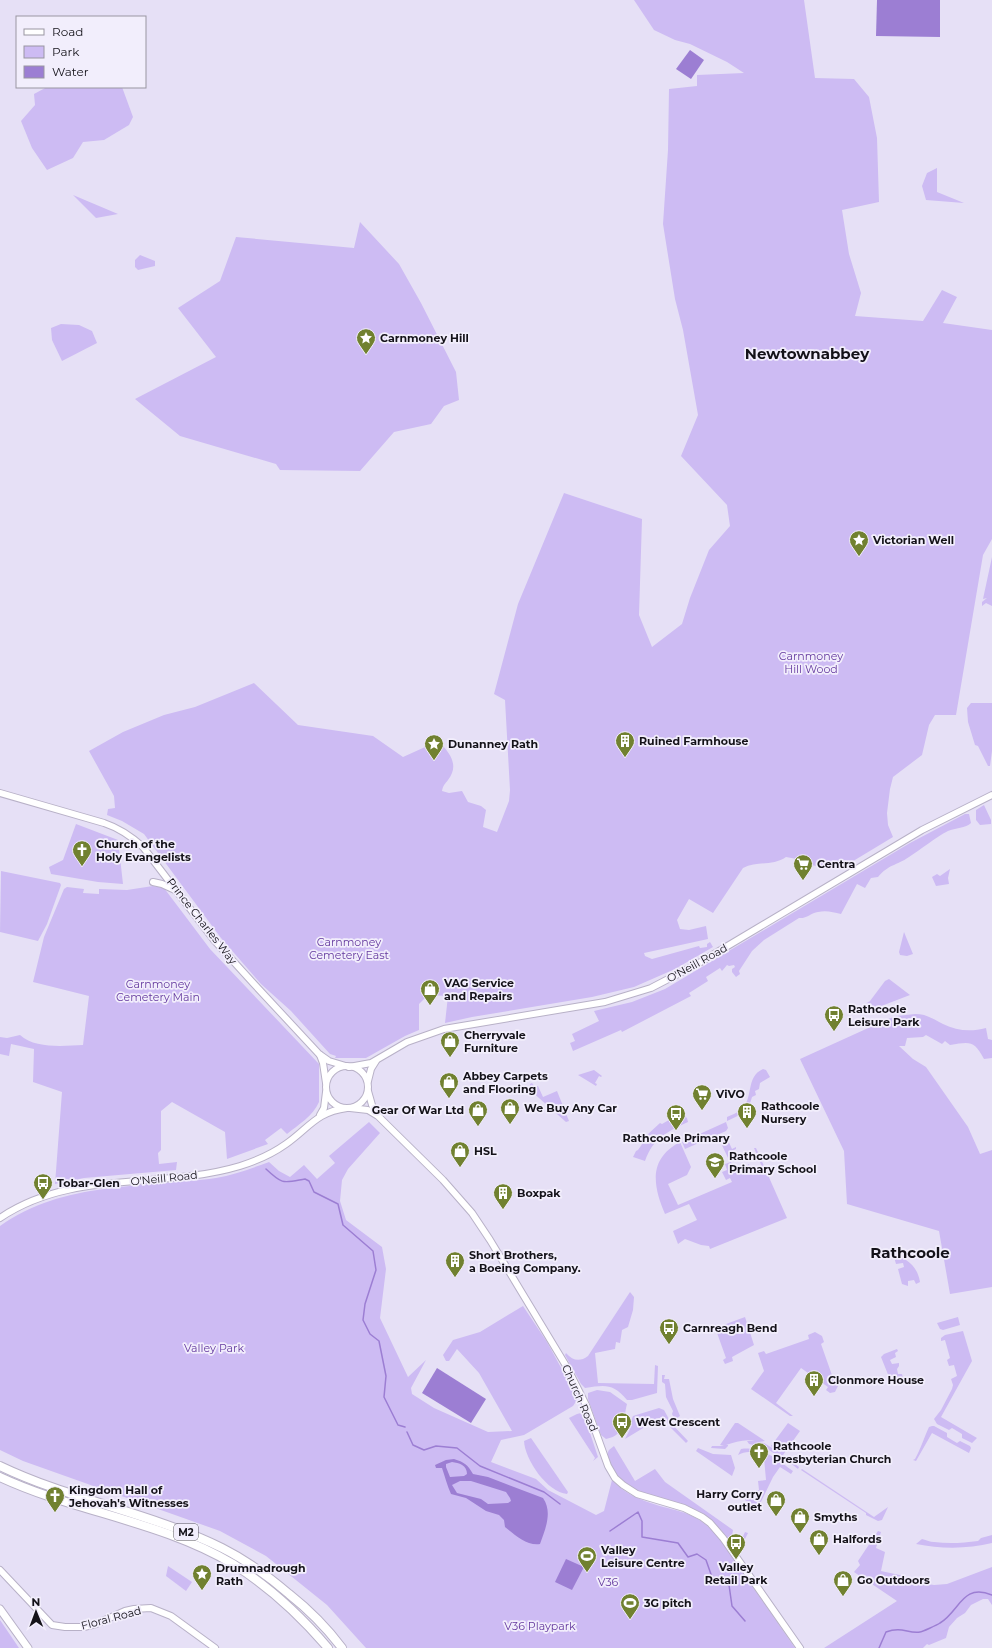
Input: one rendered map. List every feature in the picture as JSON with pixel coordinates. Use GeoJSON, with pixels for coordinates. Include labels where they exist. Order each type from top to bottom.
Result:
{"type":"FeatureCollection","features":[{"type":"Feature","properties":{"kind":"highway","name":"M2"},"geometry":{"type":"LineString","coordinates":[[0,1466],[51,1487],[180,1530],[222,1548],[257,1568],[291,1595],[312,1614],[342,1648]]}},
{"type":"Feature","properties":{"kind":"highway","name":"M2"},"geometry":{"type":"LineString","coordinates":[[0,1476],[42,1493],[187,1542],[218,1556],[250,1575],[284,1600],[328,1648]]}},
{"type":"Feature","properties":{"kind":"main road"},"geometry":{"type":"LineString","coordinates":[[0,1609],[28,1648]]}},
{"type":"Feature","properties":{"kind":"street","name":"Prince Charles Way"},"geometry":{"type":"LineString","coordinates":[[0,793],[114,827],[134,839],[143,847],[238,967],[319,1054],[329,1061],[349,1067]]}},
{"type":"Feature","properties":{"kind":"street","name":"O'Neill Road"},"geometry":{"type":"LineString","coordinates":[[349,1067],[376,1061],[407,1042],[444,1029],[605,1002],[651,988],[699,963],[922,830],[992,796]]}},
{"type":"Feature","properties":{"kind":"street"},"geometry":{"type":"LineString","coordinates":[[153,882],[176,890]]}},
{"type":"Feature","properties":{"kind":"street","name":"Prince Charles Way"},"geometry":{"type":"LineString","coordinates":[[319,1054],[324,1063],[327,1087]]}},
{"type":"Feature","properties":{"kind":"street"},"geometry":{"type":"LineString","coordinates":[[327,1087],[329,1096],[334,1103],[348,1108],[362,1102],[368,1087],[371,1069],[376,1061]]}},
{"type":"Feature","properties":{"kind":"street"},"geometry":{"type":"LineString","coordinates":[[319,1117],[324,1108],[329,1078],[335,1070],[349,1067],[362,1072],[368,1087]]}},
{"type":"Feature","properties":{"kind":"street","name":"Church Road"},"geometry":{"type":"LineString","coordinates":[[368,1087],[372,1105],[378,1116]]}},
{"type":"Feature","properties":{"kind":"street","name":"O'Neill Road"},"geometry":{"type":"LineString","coordinates":[[0,1218],[36,1198],[66,1190],[103,1184],[199,1174],[242,1165],[278,1149],[326,1113],[348,1108]]}},
{"type":"Feature","properties":{"kind":"street","name":"Church Road"},"geometry":{"type":"LineString","coordinates":[[348,1108],[368,1110],[378,1116],[443,1180],[472,1213],[555,1346],[573,1379],[586,1405],[608,1466],[615,1478],[622,1485],[637,1494],[684,1508],[702,1517],[715,1528],[800,1648]]}},
{"type":"Feature","properties":{"kind":"street","name":"Floral Road"},"geometry":{"type":"LineString","coordinates":[[0,1570],[52,1625],[84,1627],[96,1624],[125,1611],[151,1608],[171,1616],[215,1648]]}},
{"type":"Feature","properties":{"kind":"green space","name":"Carnmoney Hill Wood"},"geometry":{"type":"Polygon","coordinates":[[[634,0],[804,0],[815,78],[854,79],[869,97],[877,138],[879,202],[842,210],[849,254],[861,293],[855,316],[923,321],[942,290],[957,297],[943,323],[992,330],[992,539],[983,555],[956,715],[935,715],[929,725],[922,755],[893,777],[887,813],[888,825],[893,837],[840,869],[802,864],[802,860],[786,857],[776,862],[743,868],[713,913],[689,899],[677,920],[680,929],[689,930],[706,926],[708,939],[644,953],[645,956],[652,959],[699,946],[700,948],[707,947],[707,944],[710,942],[713,947],[675,969],[634,987],[592,997],[472,1017],[445,1023],[448,996],[428,995],[419,1004],[419,1030],[405,1036],[366,1058],[335,1058],[336,1056],[330,1054],[291,1011],[261,984],[221,938],[144,834],[122,821],[107,815],[108,809],[115,808],[114,796],[89,751],[123,732],[164,715],[195,707],[254,683],[298,725],[373,736],[403,757],[434,743],[440,743],[450,756],[453,765],[451,775],[442,791],[449,793],[462,791],[468,802],[481,806],[486,810],[483,827],[497,832],[509,801],[510,790],[505,700],[494,694],[518,604],[564,493],[642,519],[639,615],[652,647],[682,624],[690,598],[709,550],[730,526],[727,505],[681,456],[698,415],[683,330],[675,299],[663,224],[668,150],[669,89],[697,86],[697,75],[744,73],[727,62],[690,44],[675,40],[654,30],[634,0]]]}},
{"type":"Feature","properties":{"kind":"green space"},"geometry":{"type":"Polygon","coordinates":[[[45,88],[122,88],[133,117],[129,125],[104,140],[83,142],[73,158],[47,170],[32,148],[21,121],[35,105],[34,94],[45,88]]]}},
{"type":"Feature","properties":{"kind":"green space"},"geometry":{"type":"Polygon","coordinates":[[[937,168],[937,192],[964,203],[926,200],[922,186],[927,173],[937,168]]]}},
{"type":"Feature","properties":{"kind":"green space"},"geometry":{"type":"Polygon","coordinates":[[[73,195],[118,214],[96,218],[73,195]]]}},
{"type":"Feature","properties":{"kind":"green space"},"geometry":{"type":"Polygon","coordinates":[[[360,222],[399,264],[421,303],[456,372],[459,400],[444,406],[431,424],[394,432],[360,471],[280,470],[276,464],[180,436],[135,399],[216,357],[178,308],[220,281],[236,237],[354,248],[360,222]]]}},
{"type":"Feature","properties":{"kind":"green space"},"geometry":{"type":"Polygon","coordinates":[[[140,255],[155,261],[155,266],[138,270],[135,267],[135,260],[140,255]]]}},
{"type":"Feature","properties":{"kind":"green space"},"geometry":{"type":"Polygon","coordinates":[[[61,324],[79,325],[92,331],[97,343],[62,361],[52,340],[51,328],[61,324]]]}},
{"type":"Feature","properties":{"kind":"green space"},"geometry":{"type":"Polygon","coordinates":[[[992,557],[992,606],[986,603],[982,606],[982,602],[987,598],[983,599],[992,557]]]}},
{"type":"Feature","properties":{"kind":"green space"},"geometry":{"type":"Polygon","coordinates":[[[971,703],[992,703],[992,751],[990,766],[988,766],[978,746],[975,745],[968,722],[967,708],[971,703]]]}},
{"type":"Feature","properties":{"kind":"green space"},"geometry":{"type":"Polygon","coordinates":[[[984,805],[991,820],[991,824],[980,825],[976,820],[976,810],[984,805]]]}},
{"type":"Feature","properties":{"kind":"green space"},"geometry":{"type":"Polygon","coordinates":[[[965,814],[969,814],[971,823],[969,825],[948,831],[933,840],[914,854],[889,867],[878,877],[871,878],[865,888],[857,884],[841,914],[821,911],[804,918],[799,918],[764,940],[752,951],[739,971],[740,974],[736,977],[732,972],[732,969],[735,967],[734,965],[727,965],[722,971],[720,968],[706,977],[708,981],[689,993],[691,996],[622,1032],[621,1030],[573,1051],[570,1043],[575,1041],[572,1034],[599,1021],[594,1011],[632,1002],[665,989],[910,843],[965,814]]]}},
{"type":"Feature","properties":{"kind":"green space"},"geometry":{"type":"Polygon","coordinates":[[[76,824],[118,840],[123,884],[98,882],[51,874],[49,867],[63,860],[76,824]]]}},
{"type":"Feature","properties":{"kind":"green space"},"geometry":{"type":"Polygon","coordinates":[[[950,869],[948,878],[949,884],[936,886],[932,877],[937,874],[940,876],[950,869]]]}},
{"type":"Feature","properties":{"kind":"green space"},"geometry":{"type":"Polygon","coordinates":[[[1,871],[60,883],[61,885],[47,924],[38,941],[0,932],[1,871]]]}},
{"type":"Feature","properties":{"kind":"green space","name":"Carnmoney Cemetery Main"},"geometry":{"type":"Polygon","coordinates":[[[153,886],[164,888],[210,949],[319,1064],[319,1102],[309,1116],[287,1134],[281,1128],[265,1140],[268,1144],[227,1159],[225,1132],[172,1102],[161,1111],[161,1150],[158,1153],[159,1164],[177,1162],[176,1170],[84,1178],[55,1184],[62,1092],[33,1082],[34,1049],[11,1044],[9,1056],[0,1054],[0,1037],[7,1038],[20,1035],[34,1043],[50,1046],[83,1045],[89,996],[33,982],[44,937],[64,889],[67,887],[84,889],[83,893],[99,894],[99,889],[127,890],[153,886]]]}},
{"type":"Feature","properties":{"kind":"green space"},"geometry":{"type":"Polygon","coordinates":[[[904,932],[913,954],[907,956],[900,955],[899,952],[904,932]]]}},
{"type":"Feature","properties":{"kind":"green space"},"geometry":{"type":"Polygon","coordinates":[[[889,979],[910,995],[871,1010],[867,1003],[885,981],[889,979]]]}},
{"type":"Feature","properties":{"kind":"green space"},"geometry":{"type":"Polygon","coordinates":[[[915,1014],[926,1016],[948,1026],[959,1029],[975,1030],[986,1028],[988,1039],[992,1040],[992,1058],[984,1059],[974,1045],[962,1043],[950,1045],[945,1041],[942,1044],[926,1035],[923,1037],[907,1038],[905,1046],[899,1046],[913,1059],[926,1067],[968,1127],[980,1154],[992,1150],[992,1287],[950,1294],[939,1231],[847,1204],[844,1151],[800,1059],[888,1019],[897,1016],[915,1014]]]}},
{"type":"Feature","properties":{"kind":"green space"},"geometry":{"type":"Polygon","coordinates":[[[763,1069],[766,1070],[770,1077],[760,1083],[759,1089],[755,1091],[756,1095],[752,1097],[749,1106],[739,1115],[727,1121],[727,1117],[741,1110],[745,1105],[754,1077],[763,1069]]]}},
{"type":"Feature","properties":{"kind":"green space"},"geometry":{"type":"Polygon","coordinates":[[[594,1070],[602,1076],[599,1076],[595,1083],[597,1084],[596,1086],[578,1075],[594,1070]]]}},
{"type":"Feature","properties":{"kind":"green space"},"geometry":{"type":"Polygon","coordinates":[[[532,1083],[535,1087],[538,1086],[543,1097],[557,1091],[569,1121],[566,1122],[530,1090],[530,1084],[532,1083]]]}},
{"type":"Feature","properties":{"kind":"green space"},"geometry":{"type":"Polygon","coordinates":[[[683,1115],[687,1118],[688,1122],[667,1133],[657,1141],[648,1153],[645,1161],[633,1157],[647,1135],[660,1123],[662,1124],[674,1117],[683,1115]]]}},
{"type":"Feature","properties":{"kind":"green space","name":"Valley Park"},"geometry":{"type":"Polygon","coordinates":[[[369,1122],[380,1133],[348,1169],[342,1180],[340,1201],[346,1220],[382,1247],[386,1269],[380,1318],[408,1377],[426,1360],[411,1388],[412,1394],[434,1408],[488,1432],[512,1431],[479,1373],[457,1349],[449,1361],[446,1361],[443,1355],[453,1340],[480,1332],[523,1306],[547,1342],[576,1395],[577,1400],[573,1406],[524,1435],[501,1440],[491,1462],[536,1479],[548,1490],[596,1515],[604,1511],[612,1480],[625,1491],[636,1497],[682,1512],[701,1521],[719,1538],[795,1648],[366,1648],[327,1605],[266,1556],[220,1531],[23,1461],[0,1450],[0,1226],[24,1211],[50,1201],[77,1194],[104,1189],[216,1178],[269,1162],[279,1171],[290,1177],[304,1165],[317,1179],[335,1163],[329,1156],[369,1122]]]}},
{"type":"Feature","properties":{"kind":"green space"},"geometry":{"type":"Polygon","coordinates":[[[726,1122],[728,1128],[726,1131],[685,1149],[682,1142],[726,1122]]]}},
{"type":"Feature","properties":{"kind":"green space"},"geometry":{"type":"Polygon","coordinates":[[[725,1134],[732,1149],[736,1147],[736,1149],[732,1151],[735,1157],[729,1160],[719,1139],[719,1137],[725,1134]]]}},
{"type":"Feature","properties":{"kind":"green space"},"geometry":{"type":"Polygon","coordinates":[[[680,1142],[691,1167],[687,1175],[668,1184],[678,1205],[732,1182],[730,1178],[726,1180],[722,1172],[727,1170],[725,1164],[731,1162],[734,1173],[749,1164],[752,1171],[762,1167],[754,1148],[756,1148],[787,1218],[710,1249],[709,1246],[701,1245],[685,1239],[678,1244],[673,1231],[697,1220],[689,1204],[665,1214],[658,1193],[656,1174],[662,1156],[680,1142]]]}},
{"type":"Feature","properties":{"kind":"green space"},"geometry":{"type":"Polygon","coordinates":[[[889,1252],[909,1262],[916,1271],[920,1282],[916,1284],[914,1280],[908,1281],[908,1286],[902,1284],[898,1269],[904,1267],[903,1263],[896,1264],[894,1257],[890,1257],[889,1252]]]}},
{"type":"Feature","properties":{"kind":"green space"},"geometry":{"type":"Polygon","coordinates":[[[630,1292],[634,1297],[633,1310],[628,1327],[622,1330],[620,1343],[616,1342],[615,1349],[595,1353],[598,1383],[654,1384],[655,1365],[658,1366],[657,1393],[627,1400],[622,1394],[608,1386],[585,1388],[581,1384],[565,1355],[566,1353],[571,1358],[577,1360],[588,1356],[630,1292]]]}},
{"type":"Feature","properties":{"kind":"green space"},"geometry":{"type":"Polygon","coordinates":[[[745,1317],[754,1345],[732,1357],[733,1361],[725,1364],[723,1360],[726,1358],[716,1330],[712,1330],[711,1327],[715,1324],[718,1327],[745,1317]]]}},
{"type":"Feature","properties":{"kind":"green space"},"geometry":{"type":"Polygon","coordinates":[[[958,1317],[960,1325],[943,1330],[940,1329],[937,1323],[958,1317]]]}},
{"type":"Feature","properties":{"kind":"green space"},"geometry":{"type":"Polygon","coordinates":[[[963,1331],[972,1361],[941,1417],[977,1438],[972,1443],[962,1438],[962,1434],[952,1428],[949,1430],[937,1424],[934,1419],[941,1410],[952,1389],[953,1385],[951,1379],[957,1376],[954,1365],[949,1366],[947,1360],[950,1358],[945,1340],[941,1341],[941,1338],[945,1335],[963,1331]]]}},
{"type":"Feature","properties":{"kind":"green space"},"geometry":{"type":"Polygon","coordinates":[[[815,1332],[822,1336],[824,1342],[821,1344],[833,1378],[837,1377],[839,1384],[835,1392],[830,1393],[826,1390],[828,1387],[801,1368],[776,1403],[793,1416],[790,1416],[751,1389],[764,1371],[758,1353],[764,1351],[766,1354],[809,1339],[808,1335],[815,1332]]]}},
{"type":"Feature","properties":{"kind":"green space"},"geometry":{"type":"Polygon","coordinates":[[[897,1349],[898,1351],[895,1353],[896,1357],[890,1360],[892,1364],[899,1363],[897,1369],[898,1374],[902,1374],[903,1378],[891,1382],[881,1357],[884,1354],[897,1349]]]}},
{"type":"Feature","properties":{"kind":"green space"},"geometry":{"type":"Polygon","coordinates":[[[662,1375],[665,1375],[664,1379],[669,1379],[673,1399],[680,1416],[677,1418],[674,1418],[672,1414],[673,1411],[666,1397],[665,1384],[662,1382],[662,1375]]]}},
{"type":"Feature","properties":{"kind":"green space"},"geometry":{"type":"Polygon","coordinates":[[[597,1390],[610,1392],[627,1404],[621,1430],[613,1437],[606,1439],[601,1435],[588,1399],[588,1393],[597,1390]]]}},
{"type":"Feature","properties":{"kind":"green space"},"geometry":{"type":"Polygon","coordinates":[[[659,1408],[664,1410],[671,1423],[688,1441],[686,1443],[670,1427],[663,1416],[625,1439],[632,1425],[631,1421],[633,1416],[659,1408]]]}},
{"type":"Feature","properties":{"kind":"green space"},"geometry":{"type":"Polygon","coordinates":[[[581,1413],[585,1418],[598,1457],[593,1461],[595,1458],[569,1418],[581,1413]]]}},
{"type":"Feature","properties":{"kind":"green space"},"geometry":{"type":"Polygon","coordinates":[[[735,1423],[738,1423],[765,1441],[759,1442],[764,1443],[782,1454],[771,1446],[788,1423],[800,1431],[783,1455],[799,1467],[798,1469],[780,1455],[778,1456],[766,1448],[749,1444],[747,1441],[755,1441],[747,1440],[737,1442],[726,1445],[728,1446],[725,1449],[711,1448],[712,1446],[724,1446],[720,1445],[735,1423]]]}},
{"type":"Feature","properties":{"kind":"green space"},"geometry":{"type":"Polygon","coordinates":[[[932,1426],[947,1433],[947,1437],[957,1443],[960,1441],[970,1446],[971,1448],[969,1453],[932,1433],[916,1461],[913,1460],[917,1455],[929,1427],[932,1426]]]}},
{"type":"Feature","properties":{"kind":"green space"},"geometry":{"type":"Polygon","coordinates":[[[531,1438],[568,1492],[567,1494],[552,1488],[538,1474],[525,1449],[524,1441],[531,1438]]]}},
{"type":"Feature","properties":{"kind":"green space"},"geometry":{"type":"Polygon","coordinates":[[[614,1446],[635,1481],[655,1469],[665,1482],[733,1530],[732,1536],[741,1541],[745,1532],[748,1533],[738,1553],[719,1528],[706,1516],[681,1504],[653,1497],[628,1486],[618,1477],[610,1464],[607,1455],[609,1450],[614,1446]]]}},
{"type":"Feature","properties":{"kind":"green space"},"geometry":{"type":"Polygon","coordinates":[[[698,1448],[713,1454],[731,1455],[735,1468],[732,1476],[696,1451],[698,1448]]]}},
{"type":"Feature","properties":{"kind":"green space"},"geometry":{"type":"Polygon","coordinates":[[[741,1449],[756,1449],[763,1451],[793,1471],[791,1474],[780,1467],[773,1477],[758,1508],[745,1500],[746,1498],[755,1496],[755,1490],[759,1490],[758,1481],[766,1480],[764,1458],[763,1455],[754,1452],[744,1452],[738,1455],[741,1449]]]}},
{"type":"Feature","properties":{"kind":"green space"},"geometry":{"type":"Polygon","coordinates":[[[802,1469],[874,1517],[888,1507],[882,1520],[878,1521],[866,1515],[866,1513],[801,1470],[802,1469]]]}},
{"type":"Feature","properties":{"kind":"green space"},"geometry":{"type":"Polygon","coordinates":[[[878,1531],[881,1532],[876,1548],[885,1552],[881,1571],[904,1576],[902,1580],[934,1585],[947,1584],[992,1567],[992,1605],[988,1599],[983,1599],[971,1605],[965,1613],[957,1618],[949,1627],[946,1638],[929,1645],[927,1644],[923,1648],[824,1648],[897,1601],[854,1572],[860,1565],[858,1561],[878,1531]]]}},
{"type":"Feature","properties":{"kind":"green space"},"geometry":{"type":"Polygon","coordinates":[[[992,1535],[992,1543],[974,1546],[935,1547],[916,1544],[922,1539],[931,1542],[945,1543],[972,1542],[992,1535]]]}},
{"type":"Feature","properties":{"kind":"green space"},"geometry":{"type":"Polygon","coordinates":[[[168,1566],[192,1582],[186,1591],[166,1576],[168,1566]]]}},
{"type":"Feature","properties":{"kind":"green space"},"geometry":{"type":"Polygon","coordinates":[[[0,1620],[19,1648],[0,1648],[0,1620]]]}},
{"type":"Feature","properties":{"kind":"water"},"geometry":{"type":"Polygon","coordinates":[[[877,0],[940,0],[940,37],[876,36],[877,0]]]}},
{"type":"Feature","properties":{"kind":"water"},"geometry":{"type":"Polygon","coordinates":[[[690,50],[704,60],[691,79],[676,69],[690,50]]]}},
{"type":"Feature","properties":{"kind":"water"},"geometry":{"type":"Polygon","coordinates":[[[437,1368],[486,1399],[471,1423],[422,1393],[437,1368]]]}},
{"type":"Feature","properties":{"kind":"water"},"geometry":{"type":"Polygon","coordinates":[[[446,1460],[457,1460],[465,1464],[473,1474],[488,1477],[543,1498],[546,1503],[548,1515],[546,1527],[540,1544],[526,1542],[517,1536],[505,1527],[504,1520],[499,1515],[486,1511],[466,1498],[451,1494],[442,1468],[436,1468],[435,1465],[446,1460]],[[452,1462],[446,1464],[450,1477],[464,1476],[467,1474],[466,1468],[460,1464],[452,1462]],[[460,1481],[452,1485],[457,1493],[481,1499],[488,1504],[508,1503],[511,1501],[506,1492],[471,1481],[460,1481]]]}},
{"type":"Feature","properties":{"kind":"water"},"geometry":{"type":"Polygon","coordinates":[[[566,1559],[584,1567],[572,1590],[555,1582],[566,1559]]]}},
{"type":"Feature","properties":{"kind":"waterway"},"geometry":{"type":"LineString","coordinates":[[266,1169],[276,1178],[284,1182],[305,1179],[309,1181],[314,1192],[338,1204],[343,1225],[373,1251],[376,1270],[365,1304],[363,1320],[370,1334],[379,1341],[386,1376],[384,1397],[398,1425],[405,1427]]}},
{"type":"Feature","properties":{"kind":"waterway"},"geometry":{"type":"LineString","coordinates":[[407,1432],[413,1445],[424,1450],[436,1446],[457,1448],[480,1466],[544,1492],[560,1504]]}},
{"type":"Feature","properties":{"kind":"waterway"},"geometry":{"type":"LineString","coordinates":[[610,1531],[638,1512],[642,1521],[642,1537],[678,1543],[688,1557],[697,1554],[706,1560],[713,1580],[729,1585],[732,1606],[745,1621]]}},
{"type":"Feature","properties":{"kind":"waterway"},"geometry":{"type":"LineString","coordinates":[[879,1648],[886,1632],[892,1630],[921,1632],[947,1618],[968,1595],[982,1592],[992,1595]]}},
{"type":"Feature","properties":{"kind":"place","name":"Carnmoney Hill"},"geometry":{"type":"Point","coordinates":[366,355]}},
{"type":"Feature","properties":{"kind":"place","name":"Victorian Well"},"geometry":{"type":"Point","coordinates":[859,557]}},
{"type":"Feature","properties":{"kind":"place","name":"Ruined Farmhouse"},"geometry":{"type":"Point","coordinates":[625,758]}},
{"type":"Feature","properties":{"kind":"place","name":"Dunanney Rath"},"geometry":{"type":"Point","coordinates":[434,761]}},
{"type":"Feature","properties":{"kind":"place","name":"Church of the Holy Evangelists"},"geometry":{"type":"Point","coordinates":[82,867]}},
{"type":"Feature","properties":{"kind":"place","name":"Centra"},"geometry":{"type":"Point","coordinates":[803,881]}},
{"type":"Feature","properties":{"kind":"place","name":"VAG Service and Repairs"},"geometry":{"type":"Point","coordinates":[430,1006]}},
{"type":"Feature","properties":{"kind":"place","name":"Rathcoole Leisure Park"},"geometry":{"type":"Point","coordinates":[834,1032]}},
{"type":"Feature","properties":{"kind":"place","name":"Cherryvale Furniture"},"geometry":{"type":"Point","coordinates":[450,1058]}},
{"type":"Feature","properties":{"kind":"place","name":"Abbey Carpets and Flooring"},"geometry":{"type":"Point","coordinates":[449,1099]}},
{"type":"Feature","properties":{"kind":"place","name":"ViVO"},"geometry":{"type":"Point","coordinates":[702,1111]}},
{"type":"Feature","properties":{"kind":"place","name":"We Buy Any Car"},"geometry":{"type":"Point","coordinates":[510,1125]}},
{"type":"Feature","properties":{"kind":"place","name":"Gear Of War Ltd"},"geometry":{"type":"Point","coordinates":[478,1127]}},
{"type":"Feature","properties":{"kind":"place","name":"Rathcoole Nursery"},"geometry":{"type":"Point","coordinates":[747,1129]}},
{"type":"Feature","properties":{"kind":"place","name":"Rathcoole Primary"},"geometry":{"type":"Point","coordinates":[676,1131]}},
{"type":"Feature","properties":{"kind":"place","name":"HSL"},"geometry":{"type":"Point","coordinates":[460,1168]}},
{"type":"Feature","properties":{"kind":"place","name":"Rathcoole Primary School"},"geometry":{"type":"Point","coordinates":[715,1179]}},
{"type":"Feature","properties":{"kind":"place","name":"Tobar-Glen"},"geometry":{"type":"Point","coordinates":[43,1200]}},
{"type":"Feature","properties":{"kind":"place","name":"Boxpak"},"geometry":{"type":"Point","coordinates":[503,1210]}},
{"type":"Feature","properties":{"kind":"place","name":"Short Brothers, a Boeing Company."},"geometry":{"type":"Point","coordinates":[455,1278]}},
{"type":"Feature","properties":{"kind":"place","name":"Carnreagh Bend"},"geometry":{"type":"Point","coordinates":[669,1345]}},
{"type":"Feature","properties":{"kind":"place","name":"Clonmore House"},"geometry":{"type":"Point","coordinates":[814,1397]}},
{"type":"Feature","properties":{"kind":"place","name":"West Crescent"},"geometry":{"type":"Point","coordinates":[622,1439]}},
{"type":"Feature","properties":{"kind":"place","name":"Rathcoole Presbyterian Church"},"geometry":{"type":"Point","coordinates":[759,1469]}},
{"type":"Feature","properties":{"kind":"place","name":"Kingdom Hall of Jehovah's Witnesses"},"geometry":{"type":"Point","coordinates":[55,1513]}},
{"type":"Feature","properties":{"kind":"place","name":"Harry Corry outlet"},"geometry":{"type":"Point","coordinates":[776,1517]}},
{"type":"Feature","properties":{"kind":"place","name":"Smyths"},"geometry":{"type":"Point","coordinates":[800,1534]}},
{"type":"Feature","properties":{"kind":"place","name":"Halfords"},"geometry":{"type":"Point","coordinates":[819,1556]}},
{"type":"Feature","properties":{"kind":"place","name":"Valley Retail Park"},"geometry":{"type":"Point","coordinates":[736,1560]}},
{"type":"Feature","properties":{"kind":"place","name":"Valley Leisure Centre"},"geometry":{"type":"Point","coordinates":[587,1573]}},
{"type":"Feature","properties":{"kind":"place","name":"Drumnadrough Rath"},"geometry":{"type":"Point","coordinates":[202,1591]}},
{"type":"Feature","properties":{"kind":"place","name":"Go Outdoors"},"geometry":{"type":"Point","coordinates":[843,1597]}},
{"type":"Feature","properties":{"kind":"place","name":"3G pitch"},"geometry":{"type":"Point","coordinates":[630,1620]}},
{"type":"Feature","properties":{"kind":"district","name":"Newtownabbey"},"geometry":{"type":"Point","coordinates":[807,354]}},
{"type":"Feature","properties":{"kind":"district","name":"Rathcoole"},"geometry":{"type":"Point","coordinates":[910,1253]}},
{"type":"Feature","properties":{"kind":"park label","name":"Carnmoney Cemetery East"},"geometry":{"type":"Point","coordinates":[349,948]}},
{"type":"Feature","properties":{"kind":"park label","name":"V36"},"geometry":{"type":"Point","coordinates":[608,1582]}},
{"type":"Feature","properties":{"kind":"park label","name":"V36 Playpark"},"geometry":{"type":"Point","coordinates":[540,1626]}}]}
